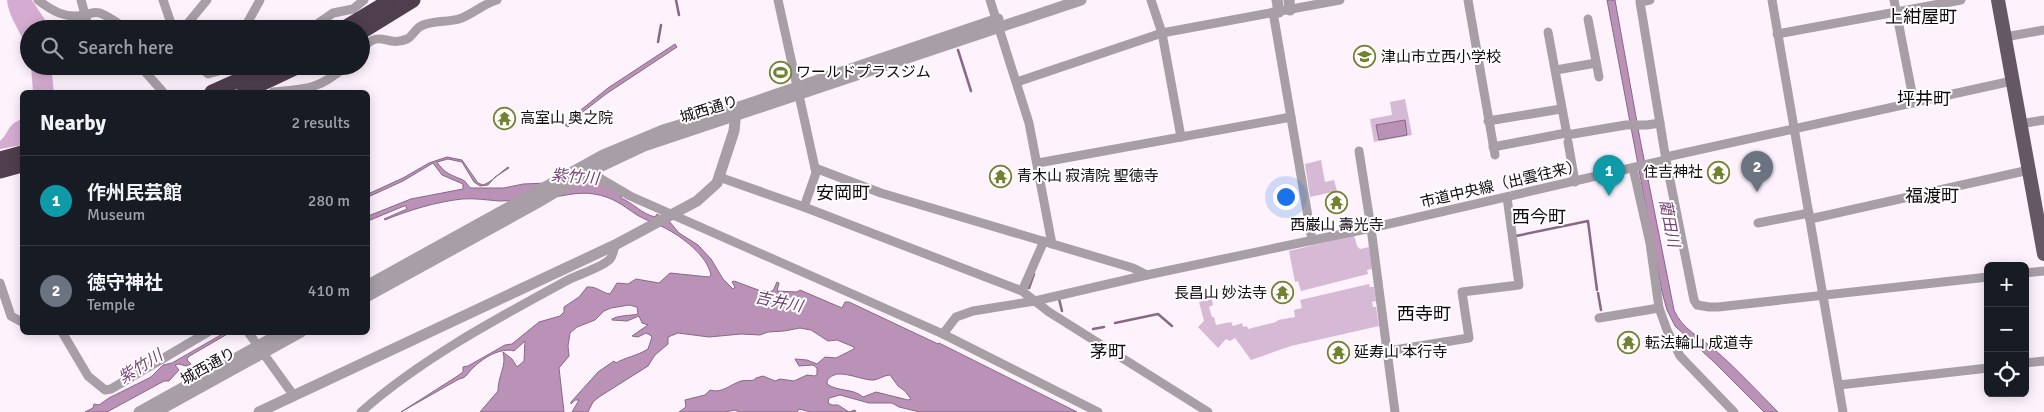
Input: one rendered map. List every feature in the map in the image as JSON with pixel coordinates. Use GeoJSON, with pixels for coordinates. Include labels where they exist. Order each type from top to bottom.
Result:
{"type":"FeatureCollection","features":[{"type":"Feature","properties":{"kind":"highway"},"geometry":{"type":"LineString","coordinates":[[352,20],[391,0]]}},
{"type":"Feature","properties":{"kind":"highway"},"geometry":{"type":"LineString","coordinates":[[370,26],[413,0]]}},
{"type":"Feature","properties":{"kind":"highway"},"geometry":{"type":"LineString","coordinates":[[217,90],[251,75]]}},
{"type":"Feature","properties":{"kind":"highway"},"geometry":{"type":"LineString","coordinates":[[248,90],[280,75]]}},
{"type":"Feature","properties":{"kind":"highway"},"geometry":{"type":"LineString","coordinates":[[0,158],[20,153]]}},
{"type":"Feature","properties":{"kind":"highway"},"geometry":{"type":"LineString","coordinates":[[0,171],[20,166]]}},
{"type":"Feature","properties":{"kind":"main road"},"geometry":{"type":"LineString","coordinates":[[1998,0],[2020,124],[2040,215],[2044,254]]}},
{"type":"Feature","properties":{"kind":"street"},"geometry":{"type":"LineString","coordinates":[[38,0],[59,14],[69,16],[94,12],[101,13],[112,20]]}},
{"type":"Feature","properties":{"kind":"street"},"geometry":{"type":"LineString","coordinates":[[81,0],[86,20]]}},
{"type":"Feature","properties":{"kind":"street"},"geometry":{"type":"LineString","coordinates":[[163,0],[171,20]]}},
{"type":"Feature","properties":{"kind":"street"},"geometry":{"type":"LineString","coordinates":[[190,20],[207,0]]}},
{"type":"Feature","properties":{"kind":"street"},"geometry":{"type":"LineString","coordinates":[[249,20],[260,0]]}},
{"type":"Feature","properties":{"kind":"street"},"geometry":{"type":"LineString","coordinates":[[323,20],[333,13],[353,9],[364,0]]}},
{"type":"Feature","properties":{"kind":"street"},"geometry":{"type":"LineString","coordinates":[[370,40],[375,38],[390,41],[408,39],[420,26],[458,19],[497,0]]}},
{"type":"Feature","properties":{"kind":"street"},"geometry":{"type":"LineString","coordinates":[[778,0],[816,173],[804,207]]}},
{"type":"Feature","properties":{"kind":"street"},"geometry":{"type":"LineString","coordinates":[[990,0],[1017,82],[1038,163],[1048,242],[1022,291]]}},
{"type":"Feature","properties":{"kind":"street","name":"城西通り"},"geometry":{"type":"LineString","coordinates":[[998,24],[1057,0]]}},
{"type":"Feature","properties":{"kind":"street","name":"城西通り"},"geometry":{"type":"LineString","coordinates":[[370,284],[560,179],[798,90],[998,24],[1081,0]]}},
{"type":"Feature","properties":{"kind":"street"},"geometry":{"type":"LineString","coordinates":[[1151,0],[1162,33],[1182,137]]}},
{"type":"Feature","properties":{"kind":"street"},"geometry":{"type":"LineString","coordinates":[[1017,82],[1162,33],[1281,7],[1340,0]]}},
{"type":"Feature","properties":{"kind":"street"},"geometry":{"type":"LineString","coordinates":[[1468,0],[1494,151],[1626,125],[1660,123]]}},
{"type":"Feature","properties":{"kind":"street"},"geometry":{"type":"LineString","coordinates":[[1650,0],[1640,2],[1666,159],[1694,300],[1697,305],[1718,307],[1984,277]]}},
{"type":"Feature","properties":{"kind":"street"},"geometry":{"type":"LineString","coordinates":[[1772,0],[1843,412]]}},
{"type":"Feature","properties":{"kind":"street"},"geometry":{"type":"LineString","coordinates":[[1894,0],[1914,103]]}},
{"type":"Feature","properties":{"kind":"street"},"geometry":{"type":"LineString","coordinates":[[1777,34],[1961,0]]}},
{"type":"Feature","properties":{"kind":"street"},"geometry":{"type":"LineString","coordinates":[[1281,7],[1291,117],[1312,240]]}},
{"type":"Feature","properties":{"kind":"street"},"geometry":{"type":"LineString","coordinates":[[333,13],[337,20]]}},
{"type":"Feature","properties":{"kind":"street"},"geometry":{"type":"LineString","coordinates":[[1588,19],[1599,77]]}},
{"type":"Feature","properties":{"kind":"street"},"geometry":{"type":"LineString","coordinates":[[2005,37],[2044,30]]}},
{"type":"Feature","properties":{"kind":"street"},"geometry":{"type":"LineString","coordinates":[[1548,32],[1575,182]]}},
{"type":"Feature","properties":{"kind":"street"},"geometry":{"type":"LineString","coordinates":[[1556,70],[1596,63]]}},
{"type":"Feature","properties":{"kind":"street"},"geometry":{"type":"LineString","coordinates":[[148,75],[161,90]]}},
{"type":"Feature","properties":{"kind":"street"},"geometry":{"type":"LineString","coordinates":[[296,90],[320,85],[334,75]]}},
{"type":"Feature","properties":{"kind":"street","name":"市道中央線（出雲往来）"},"geometry":{"type":"LineString","coordinates":[[942,334],[956,317],[973,311],[1035,300],[1147,274],[1371,228],[1648,165],[1793,129],[2012,82]]}},
{"type":"Feature","properties":{"kind":"street"},"geometry":{"type":"LineString","coordinates":[[1488,121],[1561,109]]}},
{"type":"Feature","properties":{"kind":"street"},"geometry":{"type":"LineString","coordinates":[[259,412],[615,245],[671,215],[703,195],[717,182],[719,177],[734,131],[736,112]]}},
{"type":"Feature","properties":{"kind":"street"},"geometry":{"type":"LineString","coordinates":[[1038,163],[1291,117]]}},
{"type":"Feature","properties":{"kind":"street"},"geometry":{"type":"LineString","coordinates":[[2020,124],[2044,120]]}},
{"type":"Feature","properties":{"kind":"street"},"geometry":{"type":"LineString","coordinates":[[1359,151],[1395,412]]}},
{"type":"Feature","properties":{"kind":"street"},"geometry":{"type":"LineString","coordinates":[[589,168],[601,179],[630,196],[942,334],[1098,412]]}},
{"type":"Feature","properties":{"kind":"street","name":"城西通り"},"geometry":{"type":"LineString","coordinates":[[370,295],[536,203],[578,178],[589,168]]}},
{"type":"Feature","properties":{"kind":"street"},"geometry":{"type":"LineString","coordinates":[[815,168],[881,193],[1048,242],[1147,274]]}},
{"type":"Feature","properties":{"kind":"street"},"geometry":{"type":"LineString","coordinates":[[1635,168],[1650,243],[1659,308],[1666,330],[1680,356],[1734,412]]}},
{"type":"Feature","properties":{"kind":"street"},"geometry":{"type":"LineString","coordinates":[[1758,223],[1809,216],[2029,170]]}},
{"type":"Feature","properties":{"kind":"street"},"geometry":{"type":"LineString","coordinates":[[719,177],[804,207],[1022,291],[1208,412]]}},
{"type":"Feature","properties":{"kind":"street"},"geometry":{"type":"LineString","coordinates":[[1388,351],[1469,338],[1462,292],[1519,285],[1507,197]]}},
{"type":"Feature","properties":{"kind":"street"},"geometry":{"type":"LineString","coordinates":[[361,412],[397,383],[489,323],[580,274],[604,264],[612,258],[615,245]]}},
{"type":"Feature","properties":{"kind":"street"},"geometry":{"type":"LineString","coordinates":[[2029,273],[2044,271]]}},
{"type":"Feature","properties":{"kind":"street"},"geometry":{"type":"LineString","coordinates":[[0,283],[11,316],[20,321]]}},
{"type":"Feature","properties":{"kind":"street"},"geometry":{"type":"LineString","coordinates":[[1599,318],[1659,308]]}},
{"type":"Feature","properties":{"kind":"street"},"geometry":{"type":"LineString","coordinates":[[64,335],[88,376],[105,390],[111,390],[203,335]]}},
{"type":"Feature","properties":{"kind":"street"},"geometry":{"type":"LineString","coordinates":[[250,335],[294,396]]}},
{"type":"Feature","properties":{"kind":"street","name":"城西通り"},"geometry":{"type":"LineString","coordinates":[[156,412],[262,349],[279,335]]}},
{"type":"Feature","properties":{"kind":"street","name":"城西通り"},"geometry":{"type":"LineString","coordinates":[[139,412],[262,349],[294,335]]}},
{"type":"Feature","properties":{"kind":"street"},"geometry":{"type":"LineString","coordinates":[[2029,363],[2044,361]]}},
{"type":"Feature","properties":{"kind":"street"},"geometry":{"type":"LineString","coordinates":[[1839,385],[1984,368]]}},
{"type":"Feature","properties":{"kind":"shaded area"},"geometry":{"type":"Polygon","coordinates":[[[7,0],[32,0],[45,20],[20,20],[20,33],[8,7],[7,0]]]}},
{"type":"Feature","properties":{"kind":"shaded area"},"geometry":{"type":"Polygon","coordinates":[[[32,75],[52,75],[54,90],[33,90],[32,75]]]}},
{"type":"Feature","properties":{"kind":"shaded area"},"geometry":{"type":"Polygon","coordinates":[[[1405,99],[1412,135],[1374,142],[1370,119],[1392,115],[1390,102],[1405,99]]]}},
{"type":"Feature","properties":{"kind":"shaded area"},"geometry":{"type":"Polygon","coordinates":[[[20,120],[20,145],[0,149],[0,141],[10,126],[20,120]]]}},
{"type":"Feature","properties":{"kind":"shaded area"},"geometry":{"type":"Polygon","coordinates":[[[1321,160],[1325,182],[1334,180],[1337,191],[1310,197],[1305,164],[1321,160]]]}},
{"type":"Feature","properties":{"kind":"shaded area"},"geometry":{"type":"Polygon","coordinates":[[[1354,235],[1357,246],[1360,249],[1369,247],[1372,269],[1367,270],[1368,274],[1301,291],[1298,281],[1295,282],[1289,251],[1354,235]]]}},
{"type":"Feature","properties":{"kind":"shaded area"},"geometry":{"type":"Polygon","coordinates":[[[1369,284],[1370,287],[1374,287],[1376,301],[1372,302],[1373,307],[1376,307],[1379,326],[1291,346],[1251,360],[1235,338],[1230,341],[1226,339],[1218,348],[1198,327],[1204,321],[1199,302],[1212,299],[1213,305],[1209,307],[1216,325],[1231,322],[1233,326],[1242,323],[1243,327],[1247,326],[1248,329],[1295,317],[1294,310],[1302,308],[1300,300],[1369,284]]]}},
{"type":"Feature","properties":{"kind":"water"},"geometry":{"type":"Polygon","coordinates":[[[1607,0],[1615,0],[1674,310],[1677,317],[1687,328],[1723,357],[1778,412],[1764,412],[1675,326],[1667,310],[1607,0]]]}},
{"type":"Feature","properties":{"kind":"water"},"geometry":{"type":"Polygon","coordinates":[[[675,44],[677,47],[606,94],[575,118],[568,127],[565,125],[608,88],[675,44]]]}},
{"type":"Feature","properties":{"kind":"water"},"geometry":{"type":"Polygon","coordinates":[[[1405,120],[1407,135],[1379,140],[1376,125],[1405,120]]]}},
{"type":"Feature","properties":{"kind":"water","name":"吉井川"},"geometry":{"type":"Polygon","coordinates":[[[447,157],[462,160],[478,183],[483,185],[494,179],[488,185],[480,186],[474,182],[462,162],[448,159],[437,162],[445,171],[464,181],[471,188],[504,188],[523,184],[597,181],[622,193],[621,198],[646,213],[655,217],[657,214],[669,221],[679,233],[698,245],[711,259],[723,279],[733,289],[735,287],[732,282],[734,281],[761,291],[773,291],[777,282],[779,283],[777,291],[797,292],[800,290],[842,308],[845,302],[849,302],[939,343],[1077,412],[920,412],[899,407],[892,403],[869,403],[840,395],[829,398],[828,403],[838,405],[849,412],[811,412],[799,409],[797,412],[739,412],[735,410],[725,412],[679,412],[686,407],[685,400],[705,395],[710,390],[722,390],[741,381],[754,380],[763,376],[775,381],[780,379],[794,381],[807,375],[815,376],[817,368],[813,365],[799,366],[795,359],[807,360],[817,364],[825,357],[836,358],[854,349],[854,347],[837,340],[828,341],[811,330],[800,328],[768,332],[760,335],[741,334],[709,337],[678,333],[668,337],[668,344],[655,355],[648,366],[599,397],[593,402],[588,412],[572,412],[579,400],[575,400],[571,404],[571,402],[598,372],[614,361],[616,363],[648,349],[652,337],[650,335],[646,333],[638,337],[632,336],[648,325],[642,323],[639,316],[627,321],[612,320],[618,317],[638,314],[637,307],[629,305],[604,311],[595,320],[577,327],[570,333],[569,356],[559,368],[564,412],[480,412],[498,391],[504,362],[503,352],[512,359],[517,367],[524,361],[525,341],[514,351],[498,352],[487,357],[464,377],[401,412],[463,372],[463,367],[505,345],[512,344],[539,322],[560,316],[564,312],[564,307],[579,297],[587,287],[610,294],[617,283],[628,284],[636,279],[659,283],[670,273],[709,277],[711,275],[705,260],[679,236],[662,226],[640,217],[612,199],[601,195],[588,193],[505,201],[452,200],[384,219],[407,209],[404,206],[370,220],[370,215],[411,199],[463,189],[463,184],[442,175],[433,163],[403,181],[370,196],[370,193],[403,178],[429,163],[447,157]],[[837,374],[830,377],[827,384],[855,392],[863,397],[876,392],[908,400],[911,399],[890,375],[871,380],[837,374]]]}},
{"type":"Feature","properties":{"kind":"water"},"geometry":{"type":"Polygon","coordinates":[[[221,335],[226,335],[188,357],[187,360],[191,364],[186,366],[175,365],[179,370],[169,381],[164,381],[107,412],[85,412],[93,408],[94,404],[99,405],[151,377],[163,365],[172,363],[221,335]]]}},
{"type":"Feature","properties":{"kind":"waterway"},"geometry":{"type":"LineString","coordinates":[[676,0],[679,15]]}},
{"type":"Feature","properties":{"kind":"waterway"},"geometry":{"type":"LineString","coordinates":[[658,42],[661,25]]}},
{"type":"Feature","properties":{"kind":"waterway"},"geometry":{"type":"LineString","coordinates":[[958,50],[971,91]]}},
{"type":"Feature","properties":{"kind":"waterway"},"geometry":{"type":"LineString","coordinates":[[1515,235],[1588,221],[1597,290]]}},
{"type":"Feature","properties":{"kind":"waterway"},"geometry":{"type":"LineString","coordinates":[[1029,288],[1034,274]]}},
{"type":"Feature","properties":{"kind":"waterway"},"geometry":{"type":"LineString","coordinates":[[1598,293],[1601,310]]}},
{"type":"Feature","properties":{"kind":"waterway"},"geometry":{"type":"LineString","coordinates":[[1059,299],[1062,311]]}},
{"type":"Feature","properties":{"kind":"waterway"},"geometry":{"type":"LineString","coordinates":[[1115,323],[1158,314],[1172,326]]}},
{"type":"Feature","properties":{"kind":"waterway"},"geometry":{"type":"LineString","coordinates":[[1093,329],[1104,327]]}},
{"type":"Feature","properties":{"kind":"place","name":"津山市立西小学校"},"geometry":{"type":"Point","coordinates":[1365,57]}},
{"type":"Feature","properties":{"kind":"place","name":"ワールドプラスジム"},"geometry":{"type":"Point","coordinates":[780,72]}},
{"type":"Feature","properties":{"kind":"place","name":"高室山 奥之院"},"geometry":{"type":"Point","coordinates":[504,118]}},
{"type":"Feature","properties":{"kind":"place","name":"住吉神社"},"geometry":{"type":"Point","coordinates":[1719,172]}},
{"type":"Feature","properties":{"kind":"place","name":"青木山 寂清院 聖徳寺"},"geometry":{"type":"Point","coordinates":[1001,176]}},
{"type":"Feature","properties":{"kind":"place","name":"徳守神社"},"geometry":{"type":"Point","coordinates":[1757,192]}},
{"type":"Feature","properties":{"kind":"place","name":"作州民芸館"},"geometry":{"type":"Point","coordinates":[1609,196]}},
{"type":"Feature","properties":{"kind":"place","name":"西巌山 壽光寺"},"geometry":{"type":"Point","coordinates":[1337,202]}},
{"type":"Feature","properties":{"kind":"place","name":"長昌山 妙法寺"},"geometry":{"type":"Point","coordinates":[1283,293]}},
{"type":"Feature","properties":{"kind":"place","name":"転法輪山 成道寺"},"geometry":{"type":"Point","coordinates":[1629,343]}},
{"type":"Feature","properties":{"kind":"place","name":"延寿山 本行寺"},"geometry":{"type":"Point","coordinates":[1338,352]}},
{"type":"Feature","properties":{"kind":"district","name":"上紺屋町"},"geometry":{"type":"Point","coordinates":[1921,17]}},
{"type":"Feature","properties":{"kind":"district","name":"坪井町"},"geometry":{"type":"Point","coordinates":[1924,99]}},
{"type":"Feature","properties":{"kind":"district","name":"安岡町"},"geometry":{"type":"Point","coordinates":[843,193]}},
{"type":"Feature","properties":{"kind":"district","name":"福渡町"},"geometry":{"type":"Point","coordinates":[1932,196]}},
{"type":"Feature","properties":{"kind":"district","name":"西今町"},"geometry":{"type":"Point","coordinates":[1539,217]}},
{"type":"Feature","properties":{"kind":"district","name":"西寺町"},"geometry":{"type":"Point","coordinates":[1424,314]}},
{"type":"Feature","properties":{"kind":"district","name":"茅町"},"geometry":{"type":"Point","coordinates":[1108,352]}},
{"type":"Feature","properties":{"kind":"water label","name":"紫竹川"},"geometry":{"type":"Point","coordinates":[575,176]}},
{"type":"Feature","properties":{"kind":"water label","name":"藺田川"},"geometry":{"type":"Point","coordinates":[1670,223]}},
{"type":"Feature","properties":{"kind":"water label","name":"紫竹川"},"geometry":{"type":"Point","coordinates":[140,366]}}]}
